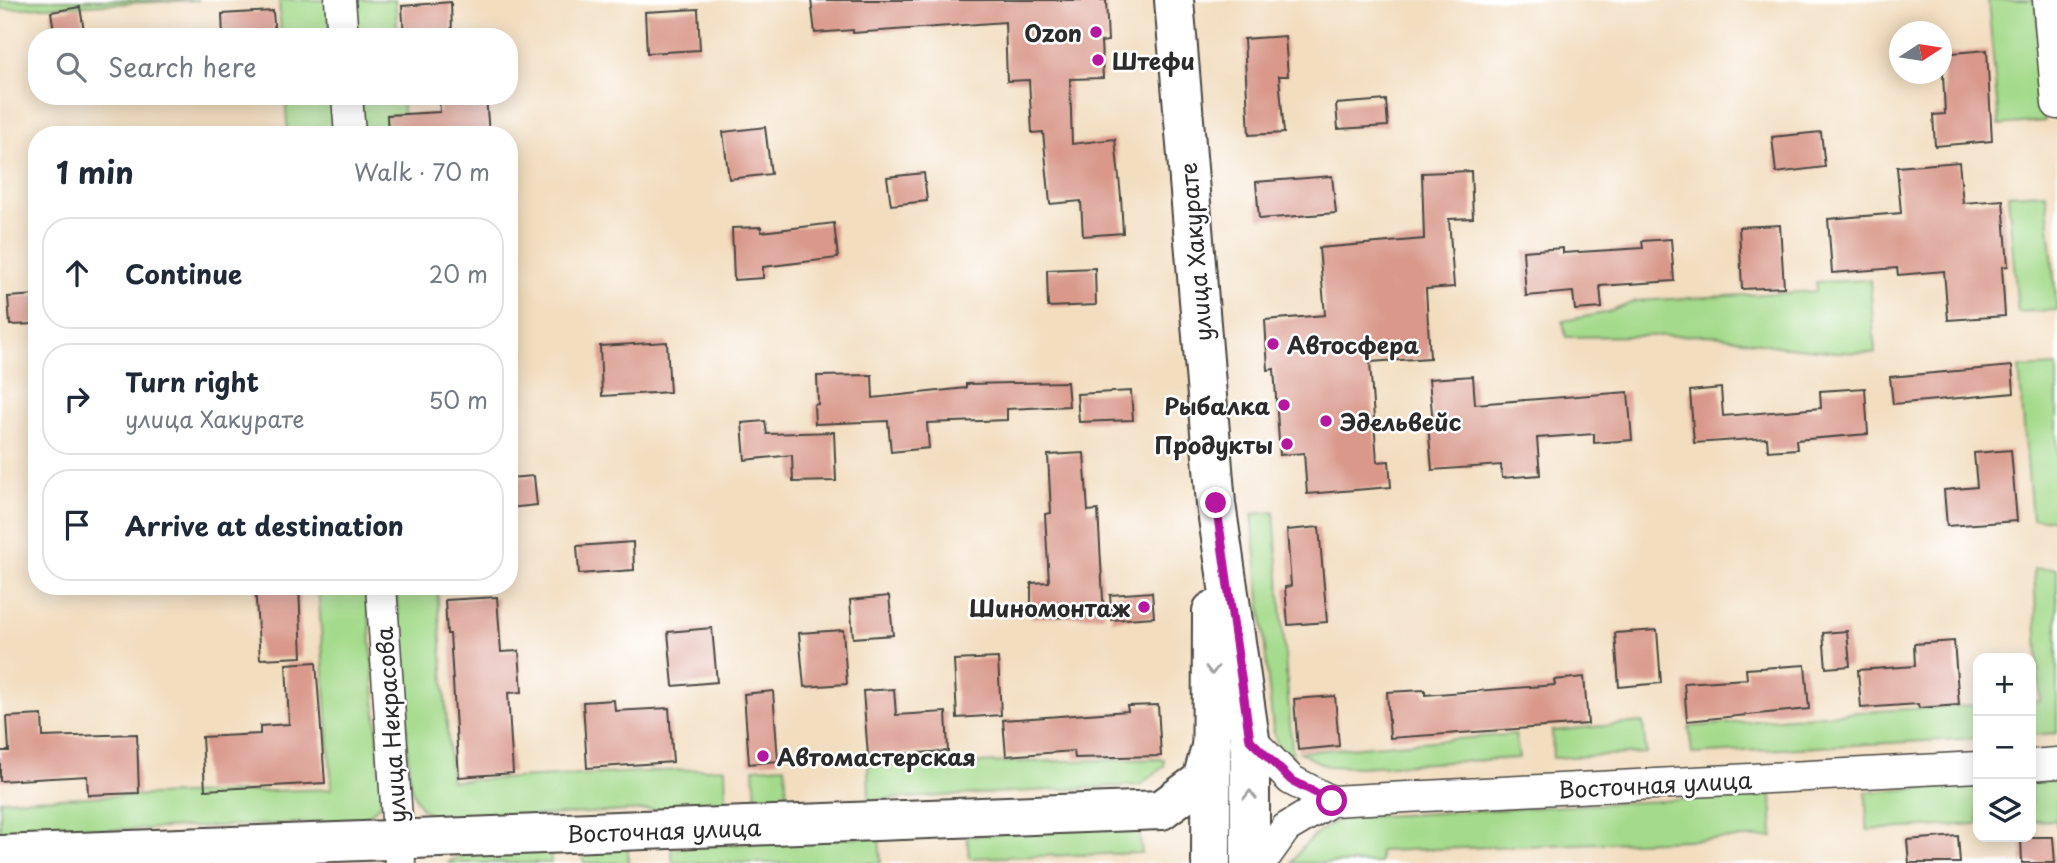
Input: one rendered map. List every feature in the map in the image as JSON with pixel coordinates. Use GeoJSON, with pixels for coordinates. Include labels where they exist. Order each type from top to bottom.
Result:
{"type":"FeatureCollection","features":[{"type":"Feature","properties":{"kind":"street"},"geometry":{"type":"LineString","coordinates":[[340,0],[342,28]]}},
{"type":"Feature","properties":{"kind":"street","name":"улица Хакурате"},"geometry":{"type":"LineString","coordinates":[[1174,0],[1216,503],[1250,740],[1250,863]]}},
{"type":"Feature","properties":{"kind":"street"},"geometry":{"type":"LineString","coordinates":[[2048,0],[2057,104]]}},
{"type":"Feature","properties":{"kind":"street"},"geometry":{"type":"LineString","coordinates":[[348,105],[349,126]]}},
{"type":"Feature","properties":{"kind":"street","name":"улица Хакурате"},"geometry":{"type":"LineString","coordinates":[[1210,863],[1212,610],[1216,503]]}},
{"type":"Feature","properties":{"kind":"street","name":"улица Некрасова"},"geometry":{"type":"LineString","coordinates":[[382,595],[399,852]]}},
{"type":"Feature","properties":{"kind":"street"},"geometry":{"type":"LineString","coordinates":[[1250,740],[1291,780],[1332,801]]}},
{"type":"Feature","properties":{"kind":"street"},"geometry":{"type":"LineString","coordinates":[[1210,863],[1207,846],[1191,829],[1161,810],[1202,780],[1212,743]]}},
{"type":"Feature","properties":{"kind":"street"},"geometry":{"type":"LineString","coordinates":[[2036,765],[2057,763]]}},
{"type":"Feature","properties":{"kind":"street","name":"Восточная улица"},"geometry":{"type":"LineString","coordinates":[[1332,801],[1973,767]]}},
{"type":"Feature","properties":{"kind":"street"},"geometry":{"type":"LineString","coordinates":[[1261,863],[1286,828],[1332,801]]}},
{"type":"Feature","properties":{"kind":"street","name":"Восточная улица"},"geometry":{"type":"LineString","coordinates":[[0,855],[399,852],[1161,810]]}},
{"type":"Feature","properties":{"kind":"green space"},"geometry":{"type":"Polygon","coordinates":[[[0,0],[199,0],[0,9],[0,0]]]}},
{"type":"Feature","properties":{"kind":"green space"},"geometry":{"type":"Polygon","coordinates":[[[279,0],[328,0],[330,28],[281,28],[279,0]]]}},
{"type":"Feature","properties":{"kind":"green space"},"geometry":{"type":"Polygon","coordinates":[[[355,0],[395,0],[397,28],[357,28],[355,0]]]}},
{"type":"Feature","properties":{"kind":"green space"},"geometry":{"type":"Polygon","coordinates":[[[1988,0],[2036,0],[2045,121],[1999,125],[1988,0]]]}},
{"type":"Feature","properties":{"kind":"green space"},"geometry":{"type":"Polygon","coordinates":[[[286,105],[335,105],[336,126],[287,126],[286,105]]]}},
{"type":"Feature","properties":{"kind":"green space"},"geometry":{"type":"Polygon","coordinates":[[[362,105],[403,105],[404,126],[363,126],[362,105]]]}},
{"type":"Feature","properties":{"kind":"green space"},"geometry":{"type":"Polygon","coordinates":[[[2046,193],[2057,310],[2018,312],[2008,195],[2046,193]]]}},
{"type":"Feature","properties":{"kind":"green space"},"geometry":{"type":"Polygon","coordinates":[[[1870,280],[1875,353],[1777,346],[1714,335],[1566,337],[1563,321],[1609,312],[1636,301],[1816,291],[1816,282],[1870,280]]]}},
{"type":"Feature","properties":{"kind":"green space"},"geometry":{"type":"Polygon","coordinates":[[[2057,366],[2057,519],[2032,519],[2019,368],[2057,366]]]}},
{"type":"Feature","properties":{"kind":"green space"},"geometry":{"type":"Polygon","coordinates":[[[1274,512],[1293,763],[1279,750],[1273,730],[1252,514],[1274,512]]]}},
{"type":"Feature","properties":{"kind":"green space"},"geometry":{"type":"Polygon","coordinates":[[[2057,568],[2057,733],[2036,735],[2036,701],[2040,701],[2034,569],[2057,568]]]}},
{"type":"Feature","properties":{"kind":"green space"},"geometry":{"type":"Polygon","coordinates":[[[319,595],[368,595],[381,804],[367,817],[358,821],[0,834],[0,800],[332,789],[319,595]]]}},
{"type":"Feature","properties":{"kind":"green space"},"geometry":{"type":"Polygon","coordinates":[[[397,595],[438,595],[451,781],[725,768],[726,806],[447,820],[432,816],[422,808],[410,783],[397,595]]]}},
{"type":"Feature","properties":{"kind":"green space"},"geometry":{"type":"Polygon","coordinates":[[[1973,705],[1973,738],[1692,754],[1689,727],[1973,705]]]}},
{"type":"Feature","properties":{"kind":"green space"},"geometry":{"type":"Polygon","coordinates":[[[1643,722],[1646,753],[1553,758],[1552,731],[1643,722]]]}},
{"type":"Feature","properties":{"kind":"green space"},"geometry":{"type":"Polygon","coordinates":[[[1515,734],[1519,758],[1359,767],[1327,766],[1300,752],[1515,734]]]}},
{"type":"Feature","properties":{"kind":"green space"},"geometry":{"type":"Polygon","coordinates":[[[1164,759],[1164,766],[1140,785],[869,800],[868,765],[1164,759]]]}},
{"type":"Feature","properties":{"kind":"green space"},"geometry":{"type":"Polygon","coordinates":[[[785,766],[787,801],[756,803],[754,768],[785,766]]]}},
{"type":"Feature","properties":{"kind":"green space"},"geometry":{"type":"Polygon","coordinates":[[[2049,780],[2057,784],[2057,828],[2056,820],[2036,821],[2036,781],[2049,780]]]}},
{"type":"Feature","properties":{"kind":"green space"},"geometry":{"type":"Polygon","coordinates":[[[1973,785],[1973,824],[1867,830],[1866,792],[1973,785]]]}},
{"type":"Feature","properties":{"kind":"green space"},"geometry":{"type":"Polygon","coordinates":[[[1771,795],[1773,837],[1380,851],[1380,863],[1292,863],[1314,836],[1343,818],[1771,795]]]}},
{"type":"Feature","properties":{"kind":"green space"},"geometry":{"type":"Polygon","coordinates":[[[1138,825],[1142,853],[969,858],[967,836],[1138,825]]]}},
{"type":"Feature","properties":{"kind":"green space"},"geometry":{"type":"Polygon","coordinates":[[[879,836],[881,863],[673,863],[671,848],[879,836]]]}},
{"type":"Feature","properties":{"kind":"green space"},"geometry":{"type":"Polygon","coordinates":[[[628,847],[628,863],[584,863],[583,849],[628,847]]]}},
{"type":"Feature","properties":{"kind":"green space"},"geometry":{"type":"Polygon","coordinates":[[[550,849],[551,863],[448,863],[456,858],[481,853],[550,849]]]}},
{"type":"Feature","properties":{"kind":"building"},"geometry":{"type":"Polygon","coordinates":[[[811,0],[1106,0],[1108,41],[1101,42],[1103,78],[1070,79],[1072,144],[1115,139],[1123,233],[1083,236],[1081,201],[1050,204],[1043,132],[1032,133],[1029,80],[1007,81],[1005,22],[853,33],[853,30],[815,33],[811,0]]]}},
{"type":"Feature","properties":{"kind":"building"},"geometry":{"type":"Polygon","coordinates":[[[451,2],[452,28],[403,28],[402,6],[451,2]]]}},
{"type":"Feature","properties":{"kind":"building"},"geometry":{"type":"Polygon","coordinates":[[[80,7],[84,28],[54,28],[51,12],[80,7]]]}},
{"type":"Feature","properties":{"kind":"building"},"geometry":{"type":"Polygon","coordinates":[[[698,9],[700,50],[647,53],[645,12],[698,9]]]}},
{"type":"Feature","properties":{"kind":"building"},"geometry":{"type":"Polygon","coordinates":[[[273,11],[274,28],[223,28],[222,14],[273,11]]]}},
{"type":"Feature","properties":{"kind":"building"},"geometry":{"type":"Polygon","coordinates":[[[1285,36],[1288,76],[1279,76],[1284,133],[1249,135],[1244,39],[1285,36]]]}},
{"type":"Feature","properties":{"kind":"building"},"geometry":{"type":"Polygon","coordinates":[[[1987,50],[1992,141],[1935,146],[1933,115],[1945,114],[1944,84],[1952,84],[1952,53],[1987,50]]]}},
{"type":"Feature","properties":{"kind":"building"},"geometry":{"type":"Polygon","coordinates":[[[1386,100],[1388,126],[1338,129],[1336,104],[1386,100]]]}},
{"type":"Feature","properties":{"kind":"building"},"geometry":{"type":"Polygon","coordinates":[[[440,105],[487,105],[488,126],[388,126],[387,115],[440,112],[440,105]]]}},
{"type":"Feature","properties":{"kind":"building"},"geometry":{"type":"Polygon","coordinates":[[[765,127],[771,174],[729,179],[723,132],[765,127]]]}},
{"type":"Feature","properties":{"kind":"building"},"geometry":{"type":"Polygon","coordinates":[[[1821,132],[1825,167],[1776,173],[1772,137],[1821,132]]]}},
{"type":"Feature","properties":{"kind":"building"},"geometry":{"type":"Polygon","coordinates":[[[1959,162],[1963,203],[2003,200],[2008,266],[2002,267],[2005,316],[1948,320],[1944,271],[1898,275],[1897,268],[1832,273],[1828,219],[1901,213],[1897,167],[1959,162]]]}},
{"type":"Feature","properties":{"kind":"building"},"geometry":{"type":"Polygon","coordinates":[[[1471,171],[1473,218],[1449,219],[1454,287],[1426,289],[1430,358],[1370,362],[1377,462],[1389,461],[1391,487],[1307,494],[1304,453],[1280,455],[1274,369],[1268,370],[1265,320],[1325,315],[1319,248],[1424,239],[1422,173],[1471,171]]]}},
{"type":"Feature","properties":{"kind":"building"},"geometry":{"type":"Polygon","coordinates":[[[924,173],[927,201],[891,205],[887,177],[924,173]]]}},
{"type":"Feature","properties":{"kind":"building"},"geometry":{"type":"Polygon","coordinates":[[[1332,176],[1336,213],[1259,219],[1256,182],[1332,176]]]}},
{"type":"Feature","properties":{"kind":"building"},"geometry":{"type":"Polygon","coordinates":[[[834,223],[838,258],[763,267],[763,278],[734,280],[732,228],[761,227],[761,232],[834,223]]]}},
{"type":"Feature","properties":{"kind":"building"},"geometry":{"type":"Polygon","coordinates":[[[1780,225],[1784,287],[1742,289],[1739,227],[1780,225]]]}},
{"type":"Feature","properties":{"kind":"building"},"geometry":{"type":"Polygon","coordinates":[[[1671,239],[1674,281],[1600,286],[1602,308],[1575,310],[1573,292],[1526,296],[1523,251],[1563,248],[1563,253],[1643,248],[1642,241],[1671,239]]]}},
{"type":"Feature","properties":{"kind":"building"},"geometry":{"type":"Polygon","coordinates":[[[1095,268],[1096,305],[1048,307],[1047,270],[1095,268]]]}},
{"type":"Feature","properties":{"kind":"building"},"geometry":{"type":"Polygon","coordinates":[[[28,296],[28,324],[10,325],[8,297],[28,296]]]}},
{"type":"Feature","properties":{"kind":"building"},"geometry":{"type":"Polygon","coordinates":[[[667,342],[670,392],[602,396],[600,346],[667,342]]]}},
{"type":"Feature","properties":{"kind":"building"},"geometry":{"type":"Polygon","coordinates":[[[2012,366],[2014,393],[1893,404],[1890,377],[2012,366]]]}},
{"type":"Feature","properties":{"kind":"building"},"geometry":{"type":"Polygon","coordinates":[[[872,375],[873,398],[966,388],[966,384],[1067,382],[1069,406],[1007,409],[1007,420],[927,423],[929,448],[891,452],[888,421],[815,424],[814,405],[818,404],[817,376],[872,375]]]}},
{"type":"Feature","properties":{"kind":"building"},"geometry":{"type":"Polygon","coordinates":[[[1473,376],[1475,404],[1628,392],[1632,440],[1594,443],[1594,434],[1537,438],[1540,475],[1502,478],[1501,465],[1432,470],[1428,424],[1433,424],[1429,379],[1473,376]]]}},
{"type":"Feature","properties":{"kind":"building"},"geometry":{"type":"Polygon","coordinates":[[[1721,388],[1723,416],[1821,408],[1820,391],[1865,388],[1868,434],[1796,440],[1797,449],[1768,451],[1767,438],[1694,443],[1690,391],[1721,388]]]}},
{"type":"Feature","properties":{"kind":"building"},"geometry":{"type":"Polygon","coordinates":[[[1131,391],[1133,420],[1079,422],[1077,394],[1131,391]]]}},
{"type":"Feature","properties":{"kind":"building"},"geometry":{"type":"Polygon","coordinates":[[[765,421],[767,434],[834,432],[836,481],[793,482],[792,455],[745,460],[742,423],[765,421]]]}},
{"type":"Feature","properties":{"kind":"building"},"geometry":{"type":"Polygon","coordinates":[[[2011,450],[2017,521],[1947,526],[1944,490],[1977,487],[1974,453],[2011,450]]]}},
{"type":"Feature","properties":{"kind":"building"},"geometry":{"type":"Polygon","coordinates":[[[1084,453],[1088,511],[1098,510],[1104,616],[1031,618],[1031,583],[1049,582],[1045,514],[1051,513],[1048,455],[1084,453]]]}},
{"type":"Feature","properties":{"kind":"building"},"geometry":{"type":"Polygon","coordinates":[[[534,476],[537,505],[518,507],[518,477],[534,476]]]}},
{"type":"Feature","properties":{"kind":"building"},"geometry":{"type":"Polygon","coordinates":[[[1319,527],[1327,622],[1288,625],[1285,587],[1291,586],[1287,530],[1319,527]]]}},
{"type":"Feature","properties":{"kind":"building"},"geometry":{"type":"Polygon","coordinates":[[[633,542],[634,570],[579,574],[577,546],[633,542]]]}},
{"type":"Feature","properties":{"kind":"building"},"geometry":{"type":"Polygon","coordinates":[[[1152,592],[1154,617],[1112,620],[1110,595],[1152,592]]]}},
{"type":"Feature","properties":{"kind":"building"},"geometry":{"type":"Polygon","coordinates":[[[256,595],[299,595],[302,657],[260,659],[256,595]]]}},
{"type":"Feature","properties":{"kind":"building"},"geometry":{"type":"Polygon","coordinates":[[[889,596],[893,635],[853,638],[850,600],[889,596]]]}},
{"type":"Feature","properties":{"kind":"building"},"geometry":{"type":"Polygon","coordinates":[[[497,597],[501,652],[519,651],[522,692],[508,693],[513,773],[459,777],[450,634],[447,634],[445,600],[497,597]]]}},
{"type":"Feature","properties":{"kind":"building"},"geometry":{"type":"Polygon","coordinates":[[[712,628],[717,682],[673,686],[668,632],[712,628]]]}},
{"type":"Feature","properties":{"kind":"building"},"geometry":{"type":"Polygon","coordinates":[[[843,630],[847,684],[804,687],[799,633],[843,630]]]}},
{"type":"Feature","properties":{"kind":"building"},"geometry":{"type":"Polygon","coordinates":[[[1657,630],[1661,683],[1619,687],[1615,633],[1657,630]]]}},
{"type":"Feature","properties":{"kind":"building"},"geometry":{"type":"Polygon","coordinates":[[[1847,631],[1850,666],[1826,668],[1823,633],[1847,631]]]}},
{"type":"Feature","properties":{"kind":"building"},"geometry":{"type":"Polygon","coordinates":[[[1954,641],[1959,705],[1919,708],[1918,704],[1861,708],[1858,670],[1915,666],[1914,644],[1954,641]]]}},
{"type":"Feature","properties":{"kind":"building"},"geometry":{"type":"Polygon","coordinates":[[[998,658],[1001,715],[957,718],[954,660],[998,658]]]}},
{"type":"Feature","properties":{"kind":"building"},"geometry":{"type":"Polygon","coordinates":[[[316,662],[325,783],[205,790],[202,737],[260,734],[260,726],[289,724],[286,664],[316,662]]]}},
{"type":"Feature","properties":{"kind":"building"},"geometry":{"type":"Polygon","coordinates":[[[1805,665],[1809,709],[1687,721],[1684,683],[1747,679],[1746,669],[1805,665]]]}},
{"type":"Feature","properties":{"kind":"building"},"geometry":{"type":"Polygon","coordinates":[[[1584,677],[1588,724],[1390,738],[1387,692],[1425,690],[1425,695],[1555,685],[1554,680],[1584,677]]]}},
{"type":"Feature","properties":{"kind":"building"},"geometry":{"type":"Polygon","coordinates":[[[894,689],[896,715],[946,712],[948,751],[868,756],[863,691],[894,689]]]}},
{"type":"Feature","properties":{"kind":"building"},"geometry":{"type":"Polygon","coordinates":[[[773,691],[778,761],[749,764],[744,694],[773,691]]]}},
{"type":"Feature","properties":{"kind":"building"},"geometry":{"type":"Polygon","coordinates":[[[1335,696],[1339,746],[1298,750],[1294,699],[1335,696]]]}},
{"type":"Feature","properties":{"kind":"building"},"geometry":{"type":"Polygon","coordinates":[[[614,700],[615,711],[669,708],[673,762],[587,768],[583,702],[614,700]]]}},
{"type":"Feature","properties":{"kind":"building"},"geometry":{"type":"Polygon","coordinates":[[[1158,705],[1161,756],[1075,758],[1074,751],[1006,756],[1003,720],[1128,711],[1127,706],[1158,705]]]}},
{"type":"Feature","properties":{"kind":"building"},"geometry":{"type":"Polygon","coordinates":[[[42,715],[43,737],[137,734],[139,793],[88,795],[87,776],[0,781],[0,751],[9,751],[7,717],[42,715]]]}},
{"type":"Feature","properties":{"kind":"building"},"geometry":{"type":"Polygon","coordinates":[[[1958,836],[1960,863],[1909,863],[1907,840],[1958,836]]]}},
{"type":"Feature","properties":{"kind":"building"},"geometry":{"type":"Polygon","coordinates":[[[2036,837],[2053,837],[2055,863],[2022,863],[2021,842],[2036,842],[2036,837]]]}},
{"type":"Feature","properties":{"kind":"place","name":"Ozon"},"geometry":{"type":"Point","coordinates":[1096,32]}},
{"type":"Feature","properties":{"kind":"place","name":"Штефи"},"geometry":{"type":"Point","coordinates":[1098,60]}},
{"type":"Feature","properties":{"kind":"place","name":"Автосфера"},"geometry":{"type":"Point","coordinates":[1273,344]}},
{"type":"Feature","properties":{"kind":"place","name":"Рыбалка"},"geometry":{"type":"Point","coordinates":[1284,405]}},
{"type":"Feature","properties":{"kind":"place","name":"Эдельвейс"},"geometry":{"type":"Point","coordinates":[1326,421]}},
{"type":"Feature","properties":{"kind":"place","name":"Продукты"},"geometry":{"type":"Point","coordinates":[1287,444]}},
{"type":"Feature","properties":{"kind":"place","name":"Шиномонтаж"},"geometry":{"type":"Point","coordinates":[1144,607]}},
{"type":"Feature","properties":{"kind":"place","name":"Автомастерская"},"geometry":{"type":"Point","coordinates":[763,756]}},
{"type":"Feature","properties":{"kind":"route"},"geometry":{"type":"LineString","coordinates":[[1216,503],[1250,740],[1291,780],[1332,801]]}}]}
